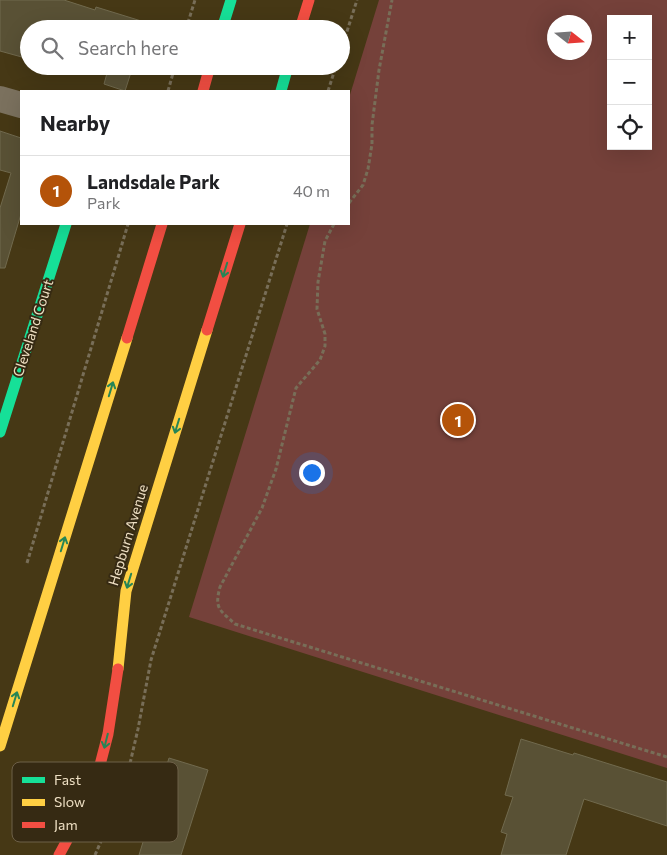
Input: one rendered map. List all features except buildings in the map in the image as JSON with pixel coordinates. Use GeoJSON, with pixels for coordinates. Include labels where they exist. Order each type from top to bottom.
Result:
{"type":"FeatureCollection","features":[{"type":"Feature","properties":{"kind":"main road"},"geometry":{"type":"LineString","coordinates":[[225,20],[231,0]]}},
{"type":"Feature","properties":{"kind":"main road"},"geometry":{"type":"LineString","coordinates":[[303,20],[309,0]]}},
{"type":"Feature","properties":{"kind":"main road"},"geometry":{"type":"LineString","coordinates":[[203,90],[207,75]]}},
{"type":"Feature","properties":{"kind":"main road"},"geometry":{"type":"LineString","coordinates":[[281,90],[285,75]]}},
{"type":"Feature","properties":{"kind":"main road","name":"Cleveland Court"},"geometry":{"type":"LineString","coordinates":[[2,420],[66,225]]}},
{"type":"Feature","properties":{"kind":"main road"},"geometry":{"type":"LineString","coordinates":[[0,746],[162,225]]}},
{"type":"Feature","properties":{"kind":"main road","name":"Hepburn Avenue"},"geometry":{"type":"LineString","coordinates":[[101,762],[108,734],[118,668],[126,591],[240,225]]}},
{"type":"Feature","properties":{"kind":"main road","name":"Hepburn Avenue"},"geometry":{"type":"LineString","coordinates":[[59,855],[66,842]]}},
{"type":"Feature","properties":{"kind":"street"},"geometry":{"type":"LineString","coordinates":[[0,99],[20,105]]}},
{"type":"Feature","properties":{"kind":"path"},"geometry":{"type":"LineString","coordinates":[[189,20],[195,0]]}},
{"type":"Feature","properties":{"kind":"path"},"geometry":{"type":"LineString","coordinates":[[350,22],[357,0]]}},
{"type":"Feature","properties":{"kind":"path"},"geometry":{"type":"LineString","coordinates":[[350,202],[363,185],[368,169],[379,70],[392,0]]}},
{"type":"Feature","properties":{"kind":"path"},"geometry":{"type":"LineString","coordinates":[[168,90],[172,75]]}},
{"type":"Feature","properties":{"kind":"path"},"geometry":{"type":"LineString","coordinates":[[328,90],[333,75]]}},
{"type":"Feature","properties":{"kind":"path"},"geometry":{"type":"LineString","coordinates":[[26,569],[128,225]]}},
{"type":"Feature","properties":{"kind":"path"},"geometry":{"type":"LineString","coordinates":[[130,762],[151,660],[286,225]]}},
{"type":"Feature","properties":{"kind":"path"},"geometry":{"type":"LineString","coordinates":[[333,225],[325,241],[318,282],[317,309],[325,334],[326,346],[320,360],[296,388],[276,469],[262,508],[220,587],[216,600],[220,611],[235,624],[667,757]]}},
{"type":"Feature","properties":{"kind":"path"},"geometry":{"type":"LineString","coordinates":[[95,855],[101,842]]}},
{"type":"Feature","properties":{"kind":"shaded area"},"geometry":{"type":"Polygon","coordinates":[[[379,0],[667,0],[667,768],[189,617],[310,225],[350,225],[350,95],[379,0]]]}},
{"type":"Feature","properties":{"kind":"traffic: fast"},"geometry":{"type":"LineString","coordinates":[[225,20],[231,0]]}},
{"type":"Feature","properties":{"kind":"traffic: fast"},"geometry":{"type":"LineString","coordinates":[[281,90],[285,75]]}},
{"type":"Feature","properties":{"kind":"traffic: fast"},"geometry":{"type":"LineString","coordinates":[[0,432],[66,225]]}},
{"type":"Feature","properties":{"kind":"traffic: slow"},"geometry":{"type":"LineString","coordinates":[[118,669],[126,591],[207,330]]}},
{"type":"Feature","properties":{"kind":"traffic: slow"},"geometry":{"type":"LineString","coordinates":[[0,746],[127,338]]}},
{"type":"Feature","properties":{"kind":"traffic: jam"},"geometry":{"type":"LineString","coordinates":[[303,20],[309,0]]}},
{"type":"Feature","properties":{"kind":"traffic: jam"},"geometry":{"type":"LineString","coordinates":[[203,90],[207,75]]}},
{"type":"Feature","properties":{"kind":"traffic: jam"},"geometry":{"type":"LineString","coordinates":[[127,338],[162,225]]}},
{"type":"Feature","properties":{"kind":"traffic: jam"},"geometry":{"type":"LineString","coordinates":[[207,330],[240,225]]}},
{"type":"Feature","properties":{"kind":"traffic: jam"},"geometry":{"type":"LineString","coordinates":[[101,762],[108,734],[118,669]]}},
{"type":"Feature","properties":{"kind":"traffic: jam"},"geometry":{"type":"LineString","coordinates":[[59,855],[66,842]]}},
{"type":"Feature","properties":{"kind":"place","name":"Landsdale Park"},"geometry":{"type":"Point","coordinates":[458,420]}}]}
